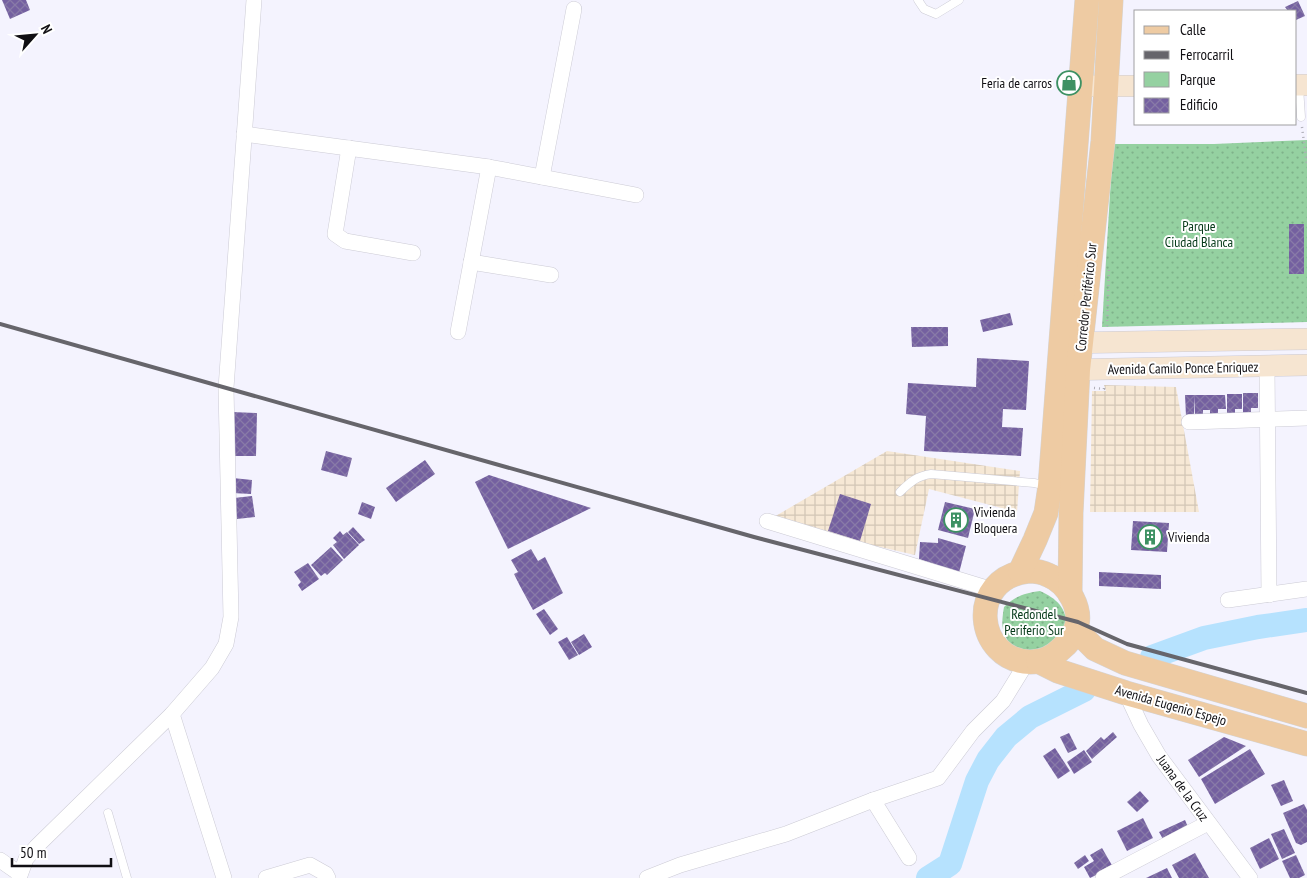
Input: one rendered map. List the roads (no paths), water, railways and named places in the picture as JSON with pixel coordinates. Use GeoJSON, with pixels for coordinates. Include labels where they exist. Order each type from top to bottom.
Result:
{"type":"FeatureCollection","features":[{"type":"Feature","properties":{"kind":"main road","name":"Corredor Periférico Sur"},"geometry":{"type":"LineString","coordinates":[[1070,594],[1069,370],[1081,86],[1087,0]]}},
{"type":"Feature","properties":{"kind":"main road","name":"Corredor Periférico Sur"},"geometry":{"type":"LineString","coordinates":[[1071,343],[1102,141],[1110,0]]}},
{"type":"Feature","properties":{"kind":"main road"},"geometry":{"type":"LineString","coordinates":[[1081,86],[1134,86]]}},
{"type":"Feature","properties":{"kind":"main road","name":"Avenida Camilo Ponce Enriquez"},"geometry":{"type":"LineString","coordinates":[[1071,343],[1307,339]]}},
{"type":"Feature","properties":{"kind":"main road"},"geometry":{"type":"LineString","coordinates":[[1203,341],[1203,368]]}},
{"type":"Feature","properties":{"kind":"main road","name":"Avenida Camilo Ponce Enriquez"},"geometry":{"type":"LineString","coordinates":[[1069,370],[1307,366]]}},
{"type":"Feature","properties":{"kind":"main road","name":"Corredor Periférico Sur"},"geometry":{"type":"LineString","coordinates":[[1020,572],[1046,513],[1069,370]]}},
{"type":"Feature","properties":{"kind":"main road"},"geometry":{"type":"LineString","coordinates":[[1020,572],[1039,572],[1048,575],[1070,594],[1076,605],[1078,622],[1072,638],[1058,652],[1048,658],[1032,661],[1017,660],[1003,652],[992,642],[985,622],[987,597],[1003,580],[1020,572]]}},
{"type":"Feature","properties":{"kind":"main road","name":"Avenida Eugenio Espejo"},"geometry":{"type":"LineString","coordinates":[[1076,630],[1095,649],[1125,663],[1307,716]]}},
{"type":"Feature","properties":{"kind":"main road","name":"Avenida Eugenio Espejo"},"geometry":{"type":"LineString","coordinates":[[1032,661],[1126,693],[1307,744]]}},
{"type":"Feature","properties":{"kind":"street"},"geometry":{"type":"LineString","coordinates":[[0,860],[20,876],[26,859],[36,847],[172,714],[212,668],[226,644],[231,617],[226,388],[254,0]]}},
{"type":"Feature","properties":{"kind":"street"},"geometry":{"type":"LineString","coordinates":[[542,177],[574,9]]}},
{"type":"Feature","properties":{"kind":"street"},"geometry":{"type":"LineString","coordinates":[[244,134],[489,167],[636,194]]}},
{"type":"Feature","properties":{"kind":"street"},"geometry":{"type":"LineString","coordinates":[[350,148],[335,234],[345,241],[413,253]]}},
{"type":"Feature","properties":{"kind":"street"},"geometry":{"type":"LineString","coordinates":[[458,332],[489,167]]}},
{"type":"Feature","properties":{"kind":"street"},"geometry":{"type":"LineString","coordinates":[[471,262],[551,275]]}},
{"type":"Feature","properties":{"kind":"street"},"geometry":{"type":"LineString","coordinates":[[1267,366],[1270,595]]}},
{"type":"Feature","properties":{"kind":"street"},"geometry":{"type":"LineString","coordinates":[[1189,422],[1307,418]]}},
{"type":"Feature","properties":{"kind":"street"},"geometry":{"type":"LineString","coordinates":[[767,521],[993,590]]}},
{"type":"Feature","properties":{"kind":"street"},"geometry":{"type":"LineString","coordinates":[[1228,600],[1307,589]]}},
{"type":"Feature","properties":{"kind":"street"},"geometry":{"type":"LineString","coordinates":[[647,878],[680,864],[786,834],[938,778],[973,731],[1003,701],[1032,661]]}},
{"type":"Feature","properties":{"kind":"street","name":"Juana de la Cruz"},"geometry":{"type":"LineString","coordinates":[[1126,693],[1140,725],[1159,756],[1250,878]]}},
{"type":"Feature","properties":{"kind":"street"},"geometry":{"type":"LineString","coordinates":[[172,714],[224,878]]}},
{"type":"Feature","properties":{"kind":"street"},"geometry":{"type":"LineString","coordinates":[[874,800],[909,858]]}},
{"type":"Feature","properties":{"kind":"street"},"geometry":{"type":"LineString","coordinates":[[1103,878],[1208,823]]}},
{"type":"Feature","properties":{"kind":"street"},"geometry":{"type":"LineString","coordinates":[[266,878],[310,865],[326,874],[328,878]]}},
{"type":"Feature","properties":{"kind":"lane"},"geometry":{"type":"LineString","coordinates":[[918,0],[924,9],[936,14],[959,0]]}},
{"type":"Feature","properties":{"kind":"lane"},"geometry":{"type":"LineString","coordinates":[[1301,85],[1301,117]]}},
{"type":"Feature","properties":{"kind":"lane"},"geometry":{"type":"LineString","coordinates":[[900,492],[912,480],[931,474],[1050,486]]}},
{"type":"Feature","properties":{"kind":"lane"},"geometry":{"type":"LineString","coordinates":[[108,813],[127,878]]}},
{"type":"Feature","properties":{"kind":"waterway"},"geometry":{"type":"LineString","coordinates":[[1152,657],[1204,638],[1258,627],[1307,620]]}},
{"type":"Feature","properties":{"kind":"waterway"},"geometry":{"type":"LineString","coordinates":[[928,878],[950,864],[977,781],[988,760],[1006,737],[1030,717],[1084,690]]}},
{"type":"Feature","properties":{"kind":"railway"},"geometry":{"type":"LineString","coordinates":[[0,324],[754,537],[1078,622],[1127,644],[1307,693]]}},
{"type":"Feature","properties":{"kind":"place","name":"Feria de carros"},"geometry":{"type":"Point","coordinates":[1069,83]}},
{"type":"Feature","properties":{"kind":"place","name":"Vivienda Bloquera"},"geometry":{"type":"Point","coordinates":[956,520]}},
{"type":"Feature","properties":{"kind":"place","name":"Vivienda"},"geometry":{"type":"Point","coordinates":[1150,537]}},
{"type":"Feature","properties":{"kind":"park label","name":"Parque Ciudad Blanca"},"geometry":{"type":"Point","coordinates":[1199,234]}},
{"type":"Feature","properties":{"kind":"park label","name":"Redondel Periferio Sur"},"geometry":{"type":"Point","coordinates":[1034,622]}}]}
